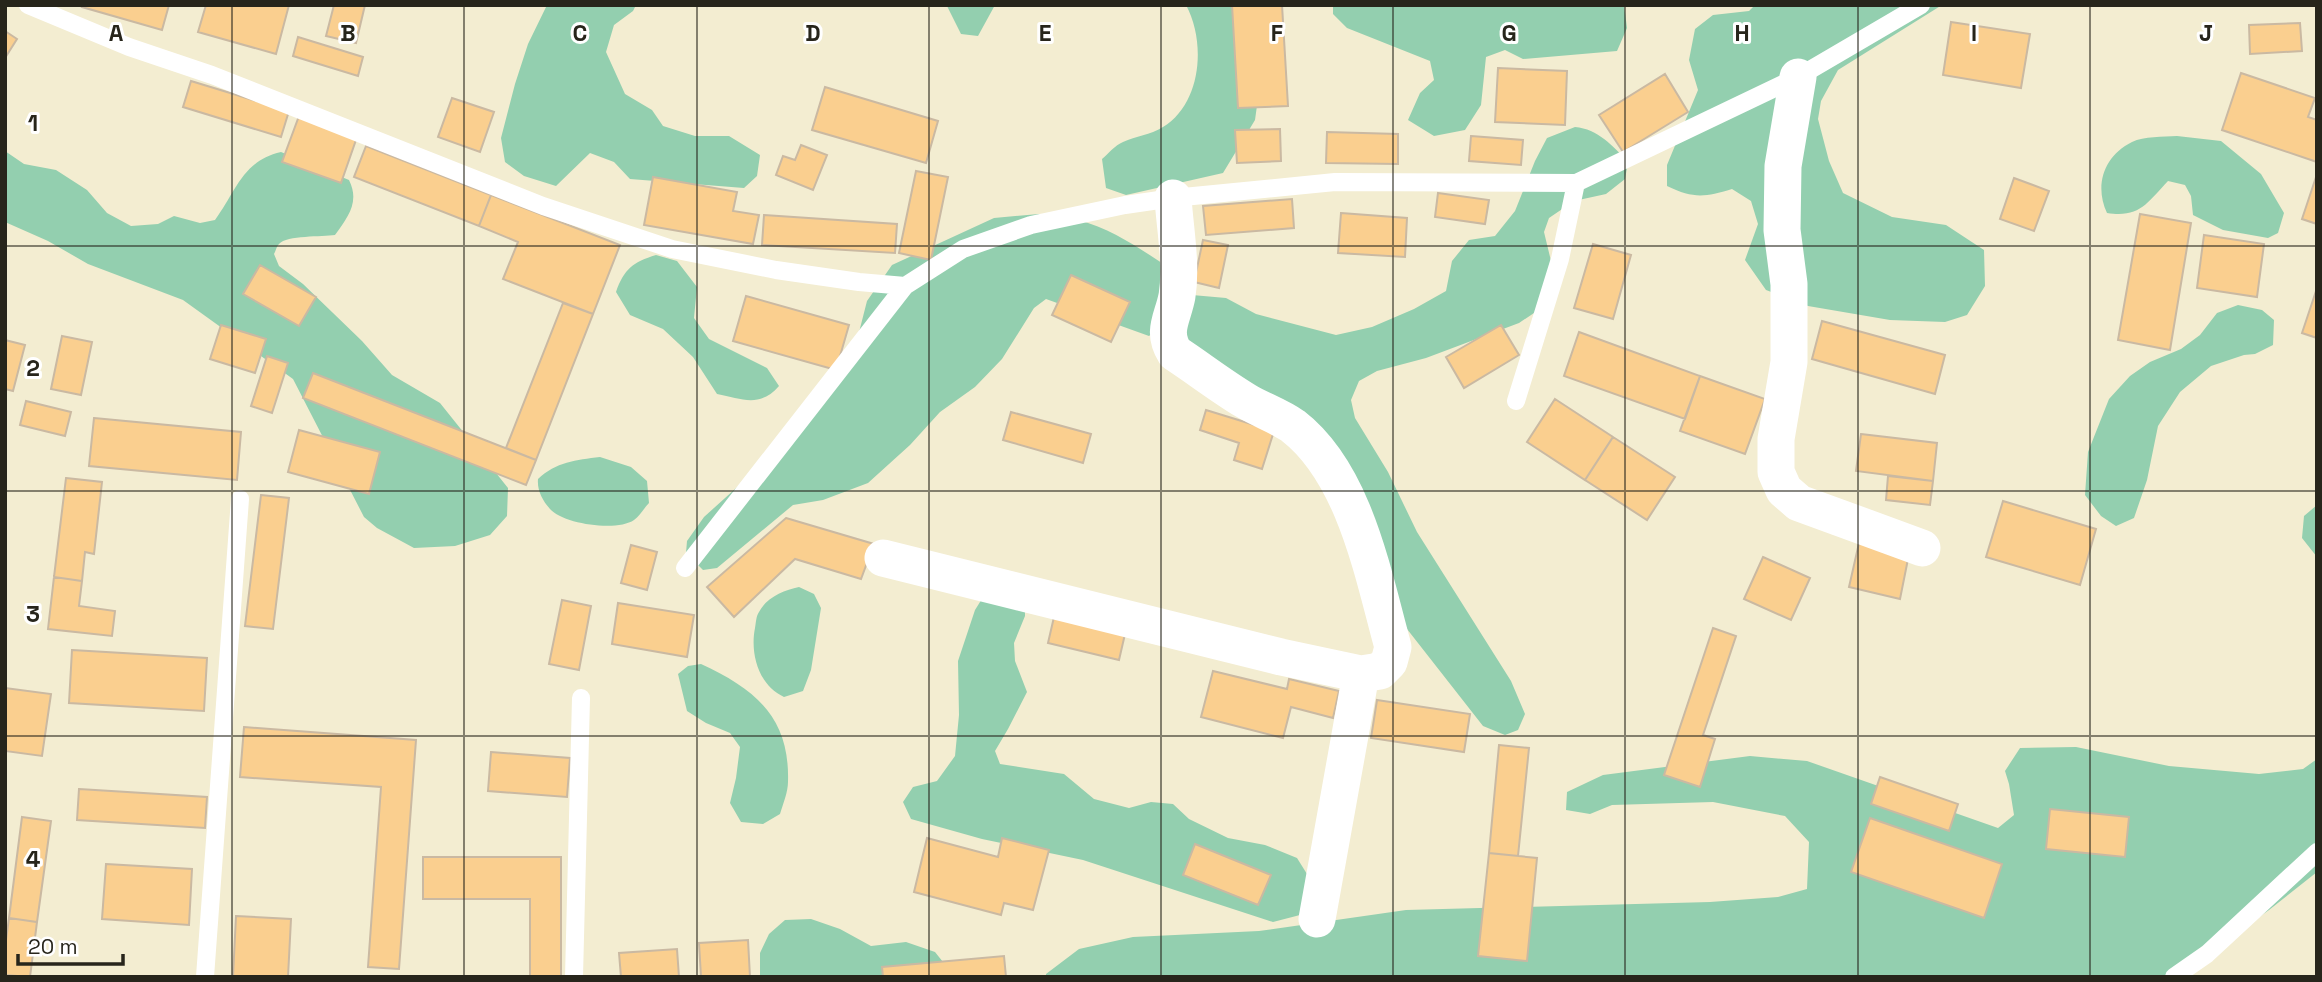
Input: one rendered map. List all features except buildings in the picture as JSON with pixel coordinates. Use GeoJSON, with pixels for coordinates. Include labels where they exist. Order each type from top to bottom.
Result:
{"type":"FeatureCollection","features":[{"type":"Feature","properties":{"kind":"street"},"geometry":{"type":"LineString","coordinates":[[1798,77],[1783,166],[1782,230],[1789,284],[1790,362],[1776,439],[1776,472],[1784,490],[1799,503],[1922,548]]}},
{"type":"Feature","properties":{"kind":"street"},"geometry":{"type":"LineString","coordinates":[[883,558],[1281,657],[1361,674],[1380,671],[1390,662],[1393,647],[1362,534],[1328,463],[1291,425],[1246,400],[1174,353],[1169,344],[1167,330],[1177,294],[1173,198]]}},
{"type":"Feature","properties":{"kind":"street"},"geometry":{"type":"LineString","coordinates":[[1317,919],[1361,674]]}},
{"type":"Feature","properties":{"kind":"lane"},"geometry":{"type":"LineString","coordinates":[[28,5],[129,47],[212,75],[543,206],[672,248],[776,270],[905,286]]}},
{"type":"Feature","properties":{"kind":"lane"},"geometry":{"type":"LineString","coordinates":[[685,568],[905,286],[963,249],[1031,225],[1173,198],[1335,182],[1576,183],[1798,77],[1921,5]]}},
{"type":"Feature","properties":{"kind":"lane"},"geometry":{"type":"LineString","coordinates":[[1516,401],[1560,259],[1576,183]]}},
{"type":"Feature","properties":{"kind":"lane"},"geometry":{"type":"LineString","coordinates":[[205,977],[240,499]]}},
{"type":"Feature","properties":{"kind":"lane"},"geometry":{"type":"LineString","coordinates":[[574,977],[581,698]]}},
{"type":"Feature","properties":{"kind":"lane"},"geometry":{"type":"LineString","coordinates":[[2174,977],[2207,954],[2317,852]]}},
{"type":"Feature","properties":{"kind":"green space"},"geometry":{"type":"Polygon","coordinates":[[[547,5],[636,5],[633,11],[614,25],[606,52],[625,94],[652,110],[663,126],[695,136],[729,136],[760,155],[757,176],[744,188],[630,179],[614,162],[590,153],[556,186],[524,176],[505,162],[501,138],[515,84],[528,44],[547,5]]]}},
{"type":"Feature","properties":{"kind":"green space"},"geometry":{"type":"Polygon","coordinates":[[[995,5],[978,36],[961,34],[947,6],[995,5]]]}},
{"type":"Feature","properties":{"kind":"green space"},"geometry":{"type":"Polygon","coordinates":[[[1186,5],[1271,5],[1255,120],[1223,173],[1126,195],[1106,188],[1102,159],[1120,143],[1163,127],[1186,103],[1193,88],[1198,54],[1196,36],[1186,5]]]}},
{"type":"Feature","properties":{"kind":"green space"},"geometry":{"type":"Polygon","coordinates":[[[1333,5],[1624,5],[1627,28],[1617,51],[1523,59],[1505,50],[1486,57],[1481,105],[1465,130],[1434,136],[1408,120],[1420,93],[1434,80],[1430,61],[1347,28],[1333,14],[1333,5]]]}},
{"type":"Feature","properties":{"kind":"green space"},"geometry":{"type":"Polygon","coordinates":[[[1755,5],[1942,5],[1838,70],[1821,101],[1818,119],[1829,161],[1843,193],[1892,217],[1946,225],[1984,250],[1985,286],[1967,315],[1945,322],[1890,320],[1808,306],[1766,290],[1745,260],[1758,224],[1751,201],[1732,189],[1700,195],[1667,186],[1667,165],[1698,90],[1689,60],[1695,29],[1713,15],[1749,11],[1755,5]]]}},
{"type":"Feature","properties":{"kind":"green space"},"geometry":{"type":"Polygon","coordinates":[[[1575,127],[1591,131],[1611,144],[1628,162],[1625,179],[1606,194],[1574,201],[1549,218],[1544,232],[1551,261],[1537,311],[1519,323],[1426,358],[1377,371],[1359,381],[1351,400],[1355,418],[1388,472],[1417,532],[1511,681],[1525,714],[1518,730],[1505,735],[1483,726],[1407,629],[1299,437],[1178,348],[1192,295],[1226,298],[1256,314],[1336,335],[1372,327],[1414,309],[1446,291],[1452,261],[1469,240],[1495,236],[1515,211],[1547,138],[1575,127]]]}},
{"type":"Feature","properties":{"kind":"green space"},"geometry":{"type":"Polygon","coordinates":[[[2177,136],[2221,141],[2261,174],[2284,213],[2278,233],[2268,238],[2223,230],[2193,215],[2191,196],[2185,185],[2168,181],[2135,211],[2107,213],[2101,192],[2102,182],[2108,163],[2114,155],[2137,140],[2177,136]]]}},
{"type":"Feature","properties":{"kind":"green space"},"geometry":{"type":"Polygon","coordinates":[[[5,151],[24,164],[56,170],[87,190],[107,213],[131,226],[158,224],[174,216],[200,223],[215,220],[249,170],[257,162],[281,152],[349,180],[353,202],[335,235],[283,241],[274,254],[279,266],[303,284],[362,341],[392,375],[440,403],[508,488],[507,516],[490,535],[455,546],[414,548],[377,528],[364,517],[293,379],[183,300],[88,264],[48,241],[5,222],[5,151]]]}},
{"type":"Feature","properties":{"kind":"green space"},"geometry":{"type":"Polygon","coordinates":[[[1039,214],[1073,219],[1102,228],[1168,267],[1160,327],[1149,336],[1046,299],[1034,308],[1002,359],[975,387],[940,412],[910,445],[868,483],[823,500],[793,505],[717,568],[703,570],[686,553],[687,541],[704,517],[745,480],[855,348],[867,301],[892,265],[994,218],[1039,214]]]}},
{"type":"Feature","properties":{"kind":"green space"},"geometry":{"type":"Polygon","coordinates":[[[656,255],[677,261],[697,287],[694,318],[709,339],[767,368],[779,386],[772,393],[758,400],[717,394],[693,357],[663,329],[630,315],[616,292],[619,284],[630,268],[656,255]]]}},
{"type":"Feature","properties":{"kind":"green space"},"geometry":{"type":"Polygon","coordinates":[[[2238,305],[2262,310],[2274,320],[2273,345],[2255,354],[2211,366],[2180,392],[2158,426],[2147,480],[2134,518],[2116,526],[2101,516],[2085,495],[2088,452],[2109,399],[2130,376],[2150,362],[2181,349],[2200,335],[2217,313],[2238,305]]]}},
{"type":"Feature","properties":{"kind":"green space"},"geometry":{"type":"Polygon","coordinates":[[[600,457],[631,467],[647,481],[649,503],[638,516],[626,524],[590,525],[566,519],[550,509],[541,495],[538,479],[559,465],[600,457]]]}},
{"type":"Feature","properties":{"kind":"green space"},"geometry":{"type":"Polygon","coordinates":[[[2317,505],[2317,557],[2302,538],[2304,516],[2317,505]]]}},
{"type":"Feature","properties":{"kind":"green space"},"geometry":{"type":"Polygon","coordinates":[[[995,578],[1025,595],[1025,616],[1014,643],[1015,661],[1027,692],[995,751],[1000,764],[1064,774],[1094,799],[1129,808],[1151,802],[1173,804],[1189,819],[1228,838],[1265,845],[1297,858],[1312,882],[1300,915],[1273,922],[1083,860],[982,839],[911,819],[903,802],[913,787],[937,781],[955,756],[959,715],[958,661],[975,610],[995,578]]]}},
{"type":"Feature","properties":{"kind":"green space"},"geometry":{"type":"Polygon","coordinates":[[[799,587],[814,594],[821,608],[811,670],[803,691],[784,697],[768,685],[758,667],[754,648],[755,628],[758,614],[771,598],[799,587]]]}},
{"type":"Feature","properties":{"kind":"green space"},"geometry":{"type":"Polygon","coordinates":[[[701,664],[753,695],[776,723],[783,740],[787,759],[786,794],[780,814],[763,824],[741,822],[730,803],[740,747],[730,733],[687,711],[678,674],[688,666],[701,664]]]}},
{"type":"Feature","properties":{"kind":"green space"},"geometry":{"type":"Polygon","coordinates":[[[2076,747],[2169,766],[2259,774],[2303,769],[2317,759],[2317,872],[2186,969],[2166,977],[1046,977],[1046,974],[1079,949],[1133,937],[1259,931],[1406,910],[1710,902],[1778,897],[1807,889],[1809,842],[1785,816],[1713,802],[1612,805],[1590,814],[1566,810],[1567,792],[1603,775],[1750,756],[1807,761],[1998,828],[2014,815],[2005,771],[2020,748],[2076,747]]]}},
{"type":"Feature","properties":{"kind":"green space"},"geometry":{"type":"Polygon","coordinates":[[[811,919],[840,929],[871,946],[906,942],[935,952],[955,977],[760,977],[760,953],[769,934],[785,920],[811,919]]]}}]}
